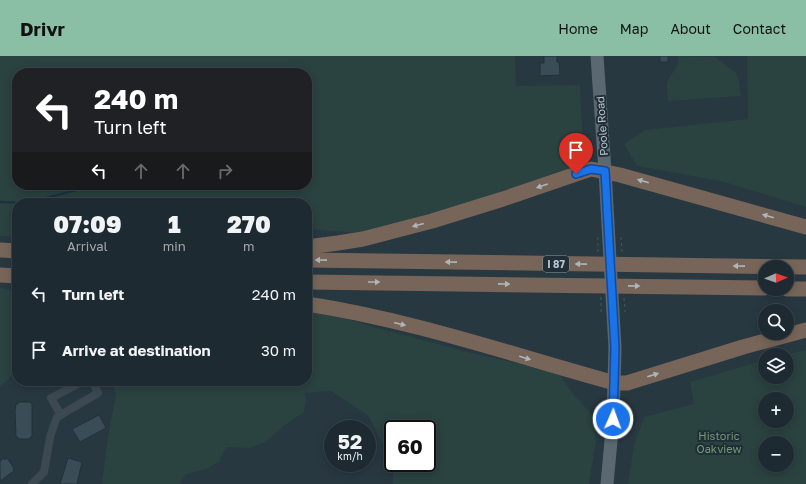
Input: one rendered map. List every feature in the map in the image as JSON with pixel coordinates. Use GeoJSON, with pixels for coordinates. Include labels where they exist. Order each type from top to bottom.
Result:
{"type":"FeatureCollection","features":[{"type":"Feature","properties":{"kind":"highway"},"geometry":{"type":"LineString","coordinates":[[312,246],[338,243],[406,228],[467,211],[591,169],[605,171],[806,227]]}},
{"type":"Feature","properties":{"kind":"highway"},"geometry":{"type":"LineString","coordinates":[[0,250],[12,251]]}},
{"type":"Feature","properties":{"kind":"highway","name":"I 87"},"geometry":{"type":"LineString","coordinates":[[312,260],[806,267]]}},
{"type":"Feature","properties":{"kind":"highway"},"geometry":{"type":"LineString","coordinates":[[0,275],[12,276]]}},
{"type":"Feature","properties":{"kind":"highway","name":"I 87"},"geometry":{"type":"LineString","coordinates":[[312,282],[758,288]]}},
{"type":"Feature","properties":{"kind":"highway"},"geometry":{"type":"LineString","coordinates":[[794,289],[806,289]]}},
{"type":"Feature","properties":{"kind":"highway"},"geometry":{"type":"LineString","coordinates":[[312,305],[348,311],[457,338],[615,383],[631,382],[743,347],[806,330]]}},
{"type":"Feature","properties":{"kind":"main road","name":"Poole Road"},"geometry":{"type":"LineString","coordinates":[[597,56],[614,311],[615,383],[607,484]]}},
{"type":"Feature","properties":{"kind":"street"},"geometry":{"type":"LineString","coordinates":[[60,415],[52,398],[75,386]]}},
{"type":"Feature","properties":{"kind":"street"},"geometry":{"type":"LineString","coordinates":[[32,484],[44,472],[50,437],[57,417],[98,393],[94,386]]}},
{"type":"Feature","properties":{"kind":"green space"},"geometry":{"type":"Polygon","coordinates":[[[0,56],[515,56],[516,86],[580,85],[583,152],[576,166],[549,178],[409,220],[360,233],[312,229],[312,198],[12,198],[12,237],[0,236],[0,56]]]}},
{"type":"Feature","properties":{"kind":"green space"},"geometry":{"type":"Polygon","coordinates":[[[678,56],[715,57],[736,73],[739,81],[741,96],[668,101],[667,84],[677,65],[678,56]]]}},
{"type":"Feature","properties":{"kind":"green space"},"geometry":{"type":"Polygon","coordinates":[[[747,56],[806,56],[806,207],[721,181],[637,166],[624,144],[645,130],[748,119],[747,56]]]}},
{"type":"Feature","properties":{"kind":"green space"},"geometry":{"type":"Polygon","coordinates":[[[0,288],[12,290],[12,375],[0,387],[0,288]]]}},
{"type":"Feature","properties":{"kind":"green space"},"geometry":{"type":"Polygon","coordinates":[[[312,311],[331,314],[373,327],[472,353],[558,373],[573,394],[593,416],[596,439],[589,484],[393,484],[393,472],[436,472],[436,420],[384,420],[384,447],[376,430],[376,420],[371,420],[369,416],[331,391],[304,393],[306,401],[304,412],[285,425],[265,442],[248,448],[226,447],[219,462],[206,469],[186,474],[180,484],[102,484],[108,437],[116,394],[114,386],[312,386],[312,311]]]}},
{"type":"Feature","properties":{"kind":"green space","name":"Historic Oakview"},"geometry":{"type":"Polygon","coordinates":[[[806,350],[806,484],[628,484],[634,445],[644,417],[694,404],[690,382],[758,362],[758,384],[794,384],[794,353],[806,350]]]}},
{"type":"Feature","properties":{"kind":"building"},"geometry":{"type":"Polygon","coordinates":[[[544,56],[557,56],[560,75],[540,76],[540,63],[544,63],[544,56]]]}},
{"type":"Feature","properties":{"kind":"building"},"geometry":{"type":"Polygon","coordinates":[[[660,56],[668,56],[668,62],[660,62],[660,56]]]}},
{"type":"Feature","properties":{"kind":"building"},"geometry":{"type":"Polygon","coordinates":[[[18,402],[30,402],[32,404],[32,437],[30,437],[30,439],[18,439],[18,437],[16,437],[15,411],[16,404],[18,404],[18,402]]]}},
{"type":"Feature","properties":{"kind":"building"},"geometry":{"type":"Polygon","coordinates":[[[99,415],[106,428],[80,442],[72,429],[99,415]]]}},
{"type":"Feature","properties":{"kind":"building"},"geometry":{"type":"Polygon","coordinates":[[[4,458],[5,460],[7,458],[14,468],[14,471],[0,481],[0,461],[4,458]]]}},
{"type":"Feature","properties":{"kind":"building"},"geometry":{"type":"Polygon","coordinates":[[[68,458],[82,462],[77,484],[60,484],[68,458]]]}},
{"type":"Feature","properties":{"kind":"waterway"},"geometry":{"type":"LineString","coordinates":[[45,198],[77,190]]}},
{"type":"Feature","properties":{"kind":"waterway"},"geometry":{"type":"LineString","coordinates":[[0,202],[12,202]]}},
{"type":"Feature","properties":{"kind":"route"},"geometry":{"type":"LineString","coordinates":[[576,174],[591,169],[605,171],[614,311],[615,383],[613,419]]}}]}
